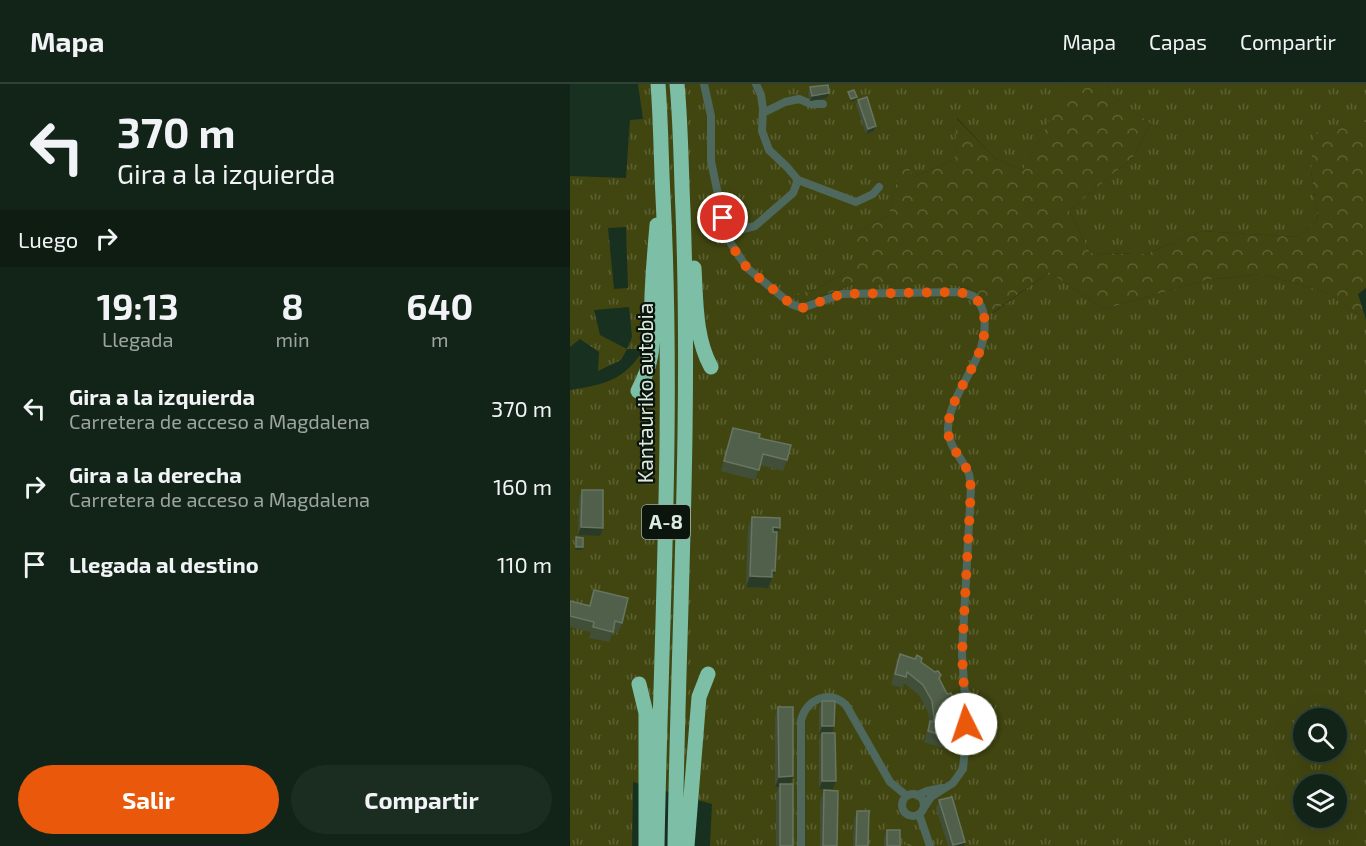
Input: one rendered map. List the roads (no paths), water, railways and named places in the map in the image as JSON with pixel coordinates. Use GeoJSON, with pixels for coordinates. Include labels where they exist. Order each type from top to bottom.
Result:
{"type":"FeatureCollection","features":[{"type":"Feature","properties":{"kind":"highway","name":"Kantauriko autobia"},"geometry":{"type":"LineString","coordinates":[[657,846],[667,432],[667,267],[658,84]]}},
{"type":"Feature","properties":{"kind":"highway","name":"Kantauriko autobia"},"geometry":{"type":"LineString","coordinates":[[675,846],[685,444],[683,222],[677,84]]}},
{"type":"Feature","properties":{"kind":"highway"},"geometry":{"type":"LineString","coordinates":[[638,391],[650,367],[657,218],[663,199]]}},
{"type":"Feature","properties":{"kind":"highway"},"geometry":{"type":"LineString","coordinates":[[683,222],[693,242],[701,345],[711,367]]}},
{"type":"Feature","properties":{"kind":"highway"},"geometry":{"type":"LineString","coordinates":[[687,846],[697,713],[699,697],[708,674]]}},
{"type":"Feature","properties":{"kind":"highway"},"geometry":{"type":"LineString","coordinates":[[639,684],[646,713],[646,846]]}},
{"type":"Feature","properties":{"kind":"street"},"geometry":{"type":"LineString","coordinates":[[704,84],[711,116],[711,161],[729,242],[747,268],[791,304],[802,308],[842,294],[955,292],[972,296],[981,304],[985,321],[984,338],[980,352],[951,414],[948,430],[952,445],[969,474],[971,488],[962,654],[966,724],[963,769],[953,783],[931,797],[921,812],[912,816],[905,812],[903,806],[907,796]]}},
{"type":"Feature","properties":{"kind":"street"},"geometry":{"type":"LineString","coordinates":[[756,84],[761,95],[762,131],[769,150],[787,166],[798,180],[856,202],[873,194],[879,187]]}},
{"type":"Feature","properties":{"kind":"street"},"geometry":{"type":"LineString","coordinates":[[763,113],[785,102],[799,99],[811,104],[823,104]]}},
{"type":"Feature","properties":{"kind":"street"},"geometry":{"type":"LineString","coordinates":[[727,232],[755,226],[793,193],[798,180]]}},
{"type":"Feature","properties":{"kind":"street"},"geometry":{"type":"LineString","coordinates":[[801,846],[801,720],[805,709],[817,699],[832,697],[841,700],[846,705],[890,783],[907,796],[944,788]]}},
{"type":"Feature","properties":{"kind":"street"},"geometry":{"type":"LineString","coordinates":[[918,795],[922,800],[921,812],[930,846]]}}]}
